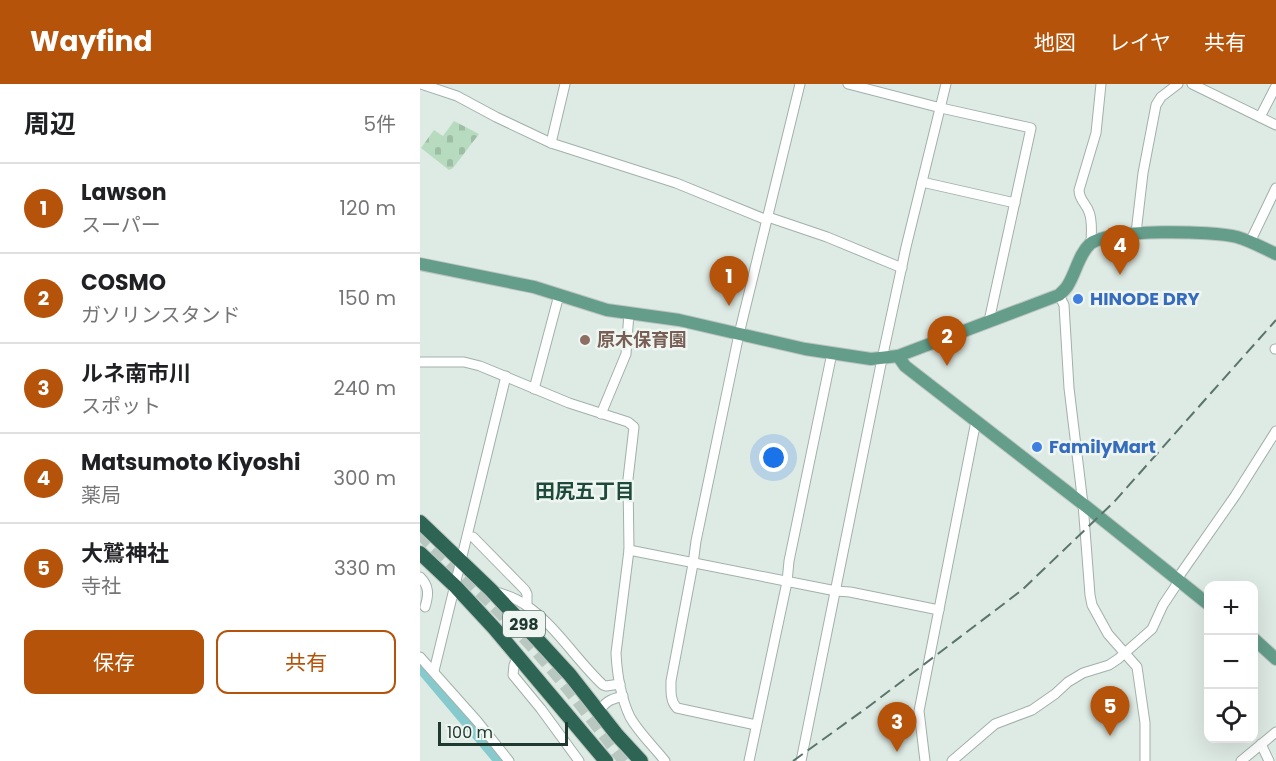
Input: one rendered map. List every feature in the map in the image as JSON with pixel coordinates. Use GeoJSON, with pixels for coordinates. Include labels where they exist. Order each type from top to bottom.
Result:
{"type":"FeatureCollection","features":[{"type":"Feature","properties":{"kind":"highway","name":"298"},"geometry":{"type":"LineString","coordinates":[[420,522],[491,590],[570,675],[617,735],[641,761]]}},
{"type":"Feature","properties":{"kind":"highway","name":"298"},"geometry":{"type":"LineString","coordinates":[[420,553],[455,586],[518,656],[606,761]]}},
{"type":"Feature","properties":{"kind":"highway","name":"298"},"geometry":{"type":"LineString","coordinates":[[617,735],[634,761]]}},
{"type":"Feature","properties":{"kind":"highway","name":"298"},"geometry":{"type":"LineString","coordinates":[[591,744],[602,761]]}},
{"type":"Feature","properties":{"kind":"main road"},"geometry":{"type":"LineString","coordinates":[[420,264],[534,287],[607,310],[679,320],[805,349],[872,359],[898,356],[1059,295],[1067,287],[1091,243],[1117,235],[1215,233],[1237,237],[1276,254]]}},
{"type":"Feature","properties":{"kind":"main road"},"geometry":{"type":"LineString","coordinates":[[898,356],[905,366],[1204,600]]}},
{"type":"Feature","properties":{"kind":"main road"},"geometry":{"type":"LineString","coordinates":[[1258,643],[1276,659]]}},
{"type":"Feature","properties":{"kind":"street"},"geometry":{"type":"LineString","coordinates":[[421,84],[458,96],[551,143],[676,183],[768,219],[827,237],[902,268]]}},
{"type":"Feature","properties":{"kind":"street"},"geometry":{"type":"LineString","coordinates":[[551,143],[565,84]]}},
{"type":"Feature","properties":{"kind":"street"},"geometry":{"type":"LineString","coordinates":[[756,725],[677,708],[673,704],[671,694],[672,672],[696,541],[739,334],[800,84]]}},
{"type":"Feature","properties":{"kind":"street"},"geometry":{"type":"LineString","coordinates":[[848,84],[1032,128],[989,321]]}},
{"type":"Feature","properties":{"kind":"street"},"geometry":{"type":"LineString","coordinates":[[801,761],[882,358],[946,84]]}},
{"type":"Feature","properties":{"kind":"street"},"geometry":{"type":"LineString","coordinates":[[1091,243],[1089,212],[1079,197],[1079,189],[1096,134],[1101,84]]}},
{"type":"Feature","properties":{"kind":"street"},"geometry":{"type":"LineString","coordinates":[[1136,233],[1143,173],[1156,105],[1161,97],[1178,84]]}},
{"type":"Feature","properties":{"kind":"street"},"geometry":{"type":"LineString","coordinates":[[1192,84],[1276,125]]}},
{"type":"Feature","properties":{"kind":"street"},"geometry":{"type":"LineString","coordinates":[[1260,117],[1276,86]]}},
{"type":"Feature","properties":{"kind":"street"},"geometry":{"type":"LineString","coordinates":[[922,182],[1015,203]]}},
{"type":"Feature","properties":{"kind":"street"},"geometry":{"type":"LineString","coordinates":[[1250,242],[1276,188]]}},
{"type":"Feature","properties":{"kind":"street"},"geometry":{"type":"LineString","coordinates":[[534,389],[560,295]]}},
{"type":"Feature","properties":{"kind":"street"},"geometry":{"type":"LineString","coordinates":[[1059,295],[1064,305],[1069,388],[1083,504],[1090,595],[1092,605],[1107,634],[1137,667],[1145,723],[1145,761]]}},
{"type":"Feature","properties":{"kind":"street"},"geometry":{"type":"LineString","coordinates":[[601,414],[626,354],[629,313]]}},
{"type":"Feature","properties":{"kind":"street"},"geometry":{"type":"LineString","coordinates":[[749,761],[832,353]]}},
{"type":"Feature","properties":{"kind":"street"},"geometry":{"type":"LineString","coordinates":[[420,362],[473,363],[569,403],[628,422],[634,427],[628,479],[629,550],[616,653],[617,665],[623,696],[633,722],[665,761]]}},
{"type":"Feature","properties":{"kind":"street"},"geometry":{"type":"LineString","coordinates":[[434,672],[506,376]]}},
{"type":"Feature","properties":{"kind":"street"},"geometry":{"type":"LineString","coordinates":[[925,761],[919,711],[976,421]]}},
{"type":"Feature","properties":{"kind":"street"},"geometry":{"type":"LineString","coordinates":[[952,761],[995,724],[1032,710],[1083,673],[1109,665],[1152,629],[1163,604],[1178,580],[1276,431]]}},
{"type":"Feature","properties":{"kind":"street"},"geometry":{"type":"LineString","coordinates":[[473,537],[525,590],[527,606]]}},
{"type":"Feature","properties":{"kind":"street"},"geometry":{"type":"LineString","coordinates":[[629,550],[939,610]]}},
{"type":"Feature","properties":{"kind":"street"},"geometry":{"type":"LineString","coordinates":[[420,577],[428,588],[425,607]]}},
{"type":"Feature","properties":{"kind":"street"},"geometry":{"type":"LineString","coordinates":[[491,590],[514,598],[527,606],[603,685],[620,684]]}},
{"type":"Feature","properties":{"kind":"street"},"geometry":{"type":"LineString","coordinates":[[518,656],[513,665],[513,675],[579,761]]}},
{"type":"Feature","properties":{"kind":"street"},"geometry":{"type":"LineString","coordinates":[[420,657],[509,761]]}},
{"type":"Feature","properties":{"kind":"street"},"geometry":{"type":"LineString","coordinates":[[599,712],[611,699],[623,696]]}},
{"type":"Feature","properties":{"kind":"street"},"geometry":{"type":"LineString","coordinates":[[1241,761],[1276,732]]}},
{"type":"Feature","properties":{"kind":"street"},"geometry":{"type":"LineString","coordinates":[[1261,744],[1269,761]]}},
{"type":"Feature","properties":{"kind":"green space"},"geometry":{"type":"Polygon","coordinates":[[[454,121],[479,134],[449,170],[421,148],[434,130],[443,136],[454,121]]]}},
{"type":"Feature","properties":{"kind":"waterway"},"geometry":{"type":"LineString","coordinates":[[420,664],[502,761]]}},
{"type":"Feature","properties":{"kind":"tunnel"},"geometry":{"type":"LineString","coordinates":[[420,533],[530,643],[567,686],[625,761]]}},
{"type":"Feature","properties":{"kind":"railway"},"geometry":{"type":"LineString","coordinates":[[793,761],[1022,590],[1114,502],[1276,320]]}},
{"type":"Feature","properties":{"kind":"place","name":"Matsumoto Kiyoshi"},"geometry":{"type":"Point","coordinates":[1120,275]}},
{"type":"Feature","properties":{"kind":"place","name":"HINODE DRY"},"geometry":{"type":"Point","coordinates":[1078,299]}},
{"type":"Feature","properties":{"kind":"place","name":"Lawson"},"geometry":{"type":"Point","coordinates":[729,306]}},
{"type":"Feature","properties":{"kind":"place","name":"原木保育園"},"geometry":{"type":"Point","coordinates":[585,340]}},
{"type":"Feature","properties":{"kind":"place","name":"COSMO"},"geometry":{"type":"Point","coordinates":[947,366]}},
{"type":"Feature","properties":{"kind":"place","name":"FamilyMart"},"geometry":{"type":"Point","coordinates":[1037,447]}},
{"type":"Feature","properties":{"kind":"place","name":"大鷲神社"},"geometry":{"type":"Point","coordinates":[1110,736]}},
{"type":"Feature","properties":{"kind":"place","name":"ルネ南市川"},"geometry":{"type":"Point","coordinates":[897,752]}},
{"type":"Feature","properties":{"kind":"district","name":"田尻五丁目"},"geometry":{"type":"Point","coordinates":[585,491]}}]}
